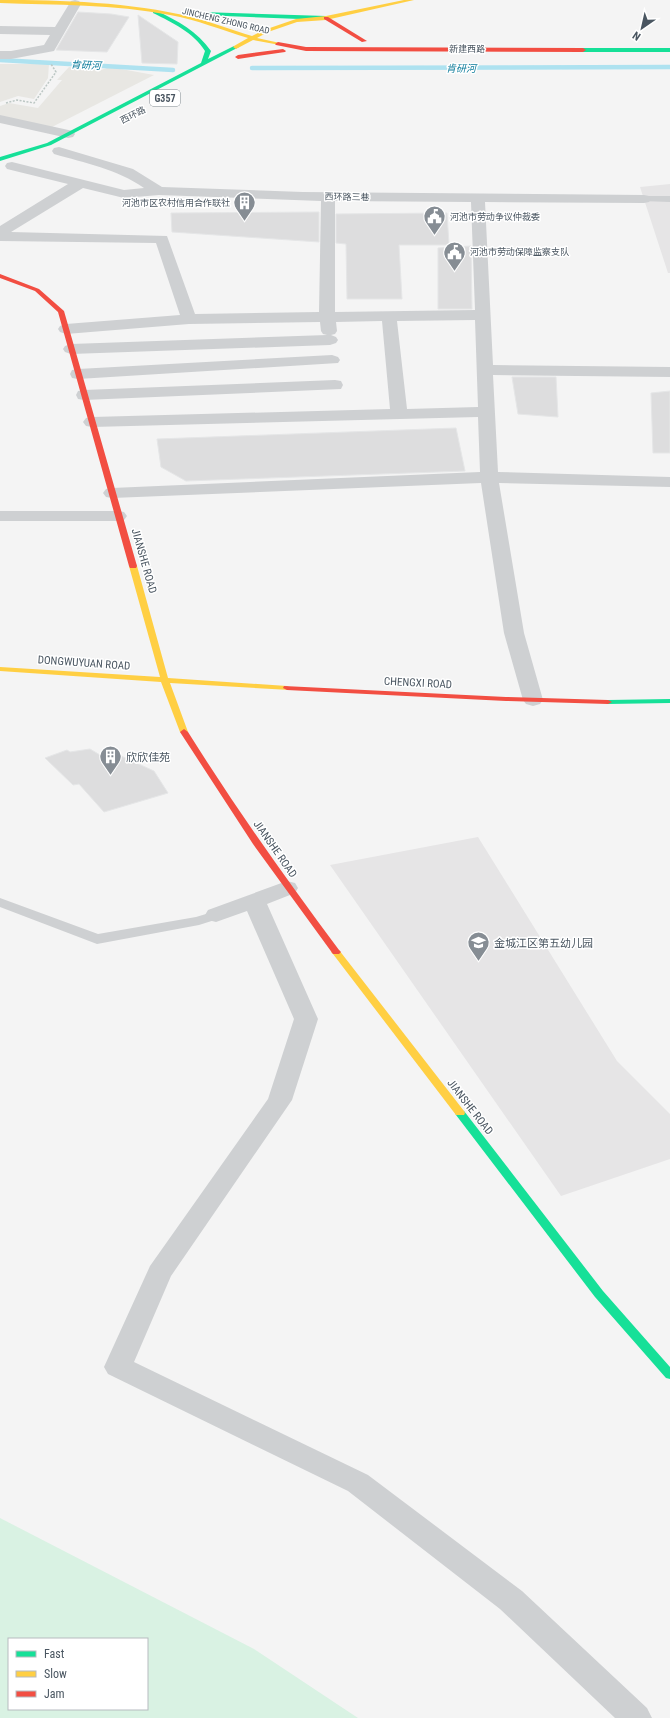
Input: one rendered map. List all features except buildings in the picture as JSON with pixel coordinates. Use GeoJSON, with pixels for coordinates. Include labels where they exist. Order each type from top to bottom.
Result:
{"type":"FeatureCollection","features":[{"type":"Feature","properties":{"kind":"main road","name":"JINCHENG ZHONG ROAD"},"geometry":{"type":"LineString","coordinates":[[99,0],[130,2],[199,14],[281,34]]}},
{"type":"Feature","properties":{"kind":"main road","name":"西环路"},"geometry":{"type":"LineString","coordinates":[[6,165],[49,144],[63,146],[157,89],[250,38],[266,31],[296,21],[326,18],[411,0]]}},
{"type":"Feature","properties":{"kind":"main road","name":"JINCHENG ZHONG ROAD"},"geometry":{"type":"LineString","coordinates":[[0,1],[125,7],[190,18],[265,42]]}},
{"type":"Feature","properties":{"kind":"main road"},"geometry":{"type":"LineString","coordinates":[[155,12],[188,29],[204,42],[208,51],[204,63]]}},
{"type":"Feature","properties":{"kind":"main road"},"geometry":{"type":"LineString","coordinates":[[199,14],[326,18],[364,41]]}},
{"type":"Feature","properties":{"kind":"main road","name":"西环路"},"geometry":{"type":"LineString","coordinates":[[306,49],[235,58],[281,34],[306,27],[326,18]]}},
{"type":"Feature","properties":{"kind":"main road","name":"新建西路"},"geometry":{"type":"LineString","coordinates":[[310,40],[670,42]]}},
{"type":"Feature","properties":{"kind":"main road","name":"新建西路"},"geometry":{"type":"LineString","coordinates":[[265,42],[306,49],[670,50]]}},
{"type":"Feature","properties":{"kind":"main road"},"geometry":{"type":"LineString","coordinates":[[6,165],[32,160]]}},
{"type":"Feature","properties":{"kind":"main road","name":"JIANSHE ROAD"},"geometry":{"type":"LineString","coordinates":[[0,276],[37,290],[61,311],[165,681],[182,729],[215,782],[288,888],[599,1294],[670,1375]]}},
{"type":"Feature","properties":{"kind":"main road","name":"DONGWUYUAN ROAD"},"geometry":{"type":"LineString","coordinates":[[0,670],[165,681]]}},
{"type":"Feature","properties":{"kind":"main road","name":"CHENGXI ROAD"},"geometry":{"type":"LineString","coordinates":[[165,681],[533,700],[637,702],[670,701]]}},
{"type":"Feature","properties":{"kind":"street"},"geometry":{"type":"LineString","coordinates":[[0,55],[11,55],[48,48],[75,4]]}},
{"type":"Feature","properties":{"kind":"street"},"geometry":{"type":"LineString","coordinates":[[0,30],[59,31]]}},
{"type":"Feature","properties":{"kind":"street","name":"西环路三巷"},"geometry":{"type":"LineString","coordinates":[[0,119],[127,172],[139,178],[147,186],[159,191],[328,197],[644,199]]}},
{"type":"Feature","properties":{"kind":"street"},"geometry":{"type":"LineString","coordinates":[[6,165],[124,194],[159,191]]}},
{"type":"Feature","properties":{"kind":"street"},"geometry":{"type":"LineString","coordinates":[[0,232],[81,183]]}},
{"type":"Feature","properties":{"kind":"street"},"geometry":{"type":"LineString","coordinates":[[328,197],[327,317],[339,416]]}},
{"type":"Feature","properties":{"kind":"street"},"geometry":{"type":"LineString","coordinates":[[478,198],[489,477],[514,634],[533,700]]}},
{"type":"Feature","properties":{"kind":"street"},"geometry":{"type":"LineString","coordinates":[[0,236],[162,239],[189,319]]}},
{"type":"Feature","properties":{"kind":"street"},"geometry":{"type":"LineString","coordinates":[[66,329],[189,319],[483,315]]}},
{"type":"Feature","properties":{"kind":"street"},"geometry":{"type":"LineString","coordinates":[[389,316],[399,414]]}},
{"type":"Feature","properties":{"kind":"street"},"geometry":{"type":"LineString","coordinates":[[71,349],[330,340]]}},
{"type":"Feature","properties":{"kind":"street"},"geometry":{"type":"LineString","coordinates":[[78,374],[332,360]]}},
{"type":"Feature","properties":{"kind":"street"},"geometry":{"type":"LineString","coordinates":[[485,370],[670,372]]}},
{"type":"Feature","properties":{"kind":"street"},"geometry":{"type":"LineString","coordinates":[[84,396],[336,385]]}},
{"type":"Feature","properties":{"kind":"street"},"geometry":{"type":"LineString","coordinates":[[92,422],[486,412]]}},
{"type":"Feature","properties":{"kind":"street"},"geometry":{"type":"LineString","coordinates":[[112,493],[489,477],[670,482]]}},
{"type":"Feature","properties":{"kind":"street"},"geometry":{"type":"LineString","coordinates":[[0,516],[118,516]]}},
{"type":"Feature","properties":{"kind":"street"},"geometry":{"type":"LineString","coordinates":[[216,915],[288,888]]}},
{"type":"Feature","properties":{"kind":"street"},"geometry":{"type":"LineString","coordinates":[[254,900],[306,1019],[280,1100],[159,1273],[118,1367],[358,1483],[511,1600],[636,1718]]}},
{"type":"Feature","properties":{"kind":"lane"},"geometry":{"type":"LineString","coordinates":[[644,199],[670,199]]}},
{"type":"Feature","properties":{"kind":"lane"},"geometry":{"type":"LineString","coordinates":[[0,902],[97,939],[199,921],[216,915]]}},
{"type":"Feature","properties":{"kind":"path"},"geometry":{"type":"LineString","coordinates":[[0,104],[17,100],[34,103],[56,72],[50,63]]}},
{"type":"Feature","properties":{"kind":"shaded area"},"geometry":{"type":"Polygon","coordinates":[[[0,64],[49,64],[48,78],[34,99],[18,96],[0,102],[0,64]]]}},
{"type":"Feature","properties":{"kind":"shaded area"},"geometry":{"type":"Polygon","coordinates":[[[69,67],[101,70],[110,67],[154,75],[52,127],[0,116],[0,106],[9,103],[38,108],[62,80],[57,80],[69,67]]]}},
{"type":"Feature","properties":{"kind":"shaded area"},"geometry":{"type":"Polygon","coordinates":[[[670,184],[670,273],[668,273],[640,187],[670,184]]]}},
{"type":"Feature","properties":{"kind":"shaded area","name":"金城江区第五幼儿园"},"geometry":{"type":"Polygon","coordinates":[[[478,837],[617,1061],[670,1114],[670,1159],[561,1196],[330,865],[478,837]]]}},
{"type":"Feature","properties":{"kind":"green space"},"geometry":{"type":"Polygon","coordinates":[[[0,1518],[254,1649],[358,1718],[0,1718],[0,1518]]]}},
{"type":"Feature","properties":{"kind":"waterway","name":"肯研河"},"geometry":{"type":"LineString","coordinates":[[0,60],[173,70]]}},
{"type":"Feature","properties":{"kind":"waterway","name":"肯研河"},"geometry":{"type":"LineString","coordinates":[[252,68],[670,67]]}},
{"type":"Feature","properties":{"kind":"traffic: fast"},"geometry":{"type":"LineString","coordinates":[[155,12],[184,27],[197,37],[208,51],[204,63]]}},
{"type":"Feature","properties":{"kind":"traffic: fast"},"geometry":{"type":"LineString","coordinates":[[201,14],[326,18]]}},
{"type":"Feature","properties":{"kind":"traffic: fast"},"geometry":{"type":"LineString","coordinates":[[0,159],[49,144],[236,47]]}},
{"type":"Feature","properties":{"kind":"traffic: fast"},"geometry":{"type":"LineString","coordinates":[[583,50],[670,50]]}},
{"type":"Feature","properties":{"kind":"traffic: fast"},"geometry":{"type":"LineString","coordinates":[[608,702],[670,701]]}},
{"type":"Feature","properties":{"kind":"traffic: fast"},"geometry":{"type":"LineString","coordinates":[[460,1113],[599,1294],[670,1375]]}},
{"type":"Feature","properties":{"kind":"traffic: slow"},"geometry":{"type":"LineString","coordinates":[[236,47],[266,31],[296,21],[326,18],[411,0]]}},
{"type":"Feature","properties":{"kind":"traffic: slow"},"geometry":{"type":"LineString","coordinates":[[0,1],[96,5],[144,9],[191,18],[256,39],[278,44]]}},
{"type":"Feature","properties":{"kind":"traffic: slow"},"geometry":{"type":"LineString","coordinates":[[133,566],[165,681],[184,732]]}},
{"type":"Feature","properties":{"kind":"traffic: slow"},"geometry":{"type":"LineString","coordinates":[[0,669],[287,688]]}},
{"type":"Feature","properties":{"kind":"traffic: slow"},"geometry":{"type":"LineString","coordinates":[[336,952],[460,1113]]}},
{"type":"Feature","properties":{"kind":"traffic: jam"},"geometry":{"type":"LineString","coordinates":[[326,18],[364,41]]}},
{"type":"Feature","properties":{"kind":"traffic: jam"},"geometry":{"type":"LineString","coordinates":[[278,44],[306,49],[583,50]]}},
{"type":"Feature","properties":{"kind":"traffic: jam"},"geometry":{"type":"LineString","coordinates":[[238,57],[283,51]]}},
{"type":"Feature","properties":{"kind":"traffic: jam"},"geometry":{"type":"LineString","coordinates":[[0,276],[37,290],[61,311],[133,566]]}},
{"type":"Feature","properties":{"kind":"traffic: jam"},"geometry":{"type":"LineString","coordinates":[[287,688],[506,699],[608,702]]}},
{"type":"Feature","properties":{"kind":"traffic: jam"},"geometry":{"type":"LineString","coordinates":[[184,732],[257,844],[336,952]]}},
{"type":"Feature","properties":{"kind":"place","name":"河池市区农村信用合作联社"},"geometry":{"type":"Point","coordinates":[245,222]}},
{"type":"Feature","properties":{"kind":"place","name":"河池市劳动争议仲裁委"},"geometry":{"type":"Point","coordinates":[434,236]}},
{"type":"Feature","properties":{"kind":"place","name":"河池市劳动保障监察支队"},"geometry":{"type":"Point","coordinates":[455,272]}},
{"type":"Feature","properties":{"kind":"place","name":"欣欣佳苑"},"geometry":{"type":"Point","coordinates":[111,776]}},
{"type":"Feature","properties":{"kind":"place","name":"金城江区第五幼儿园"},"geometry":{"type":"Point","coordinates":[478,962]}}]}
